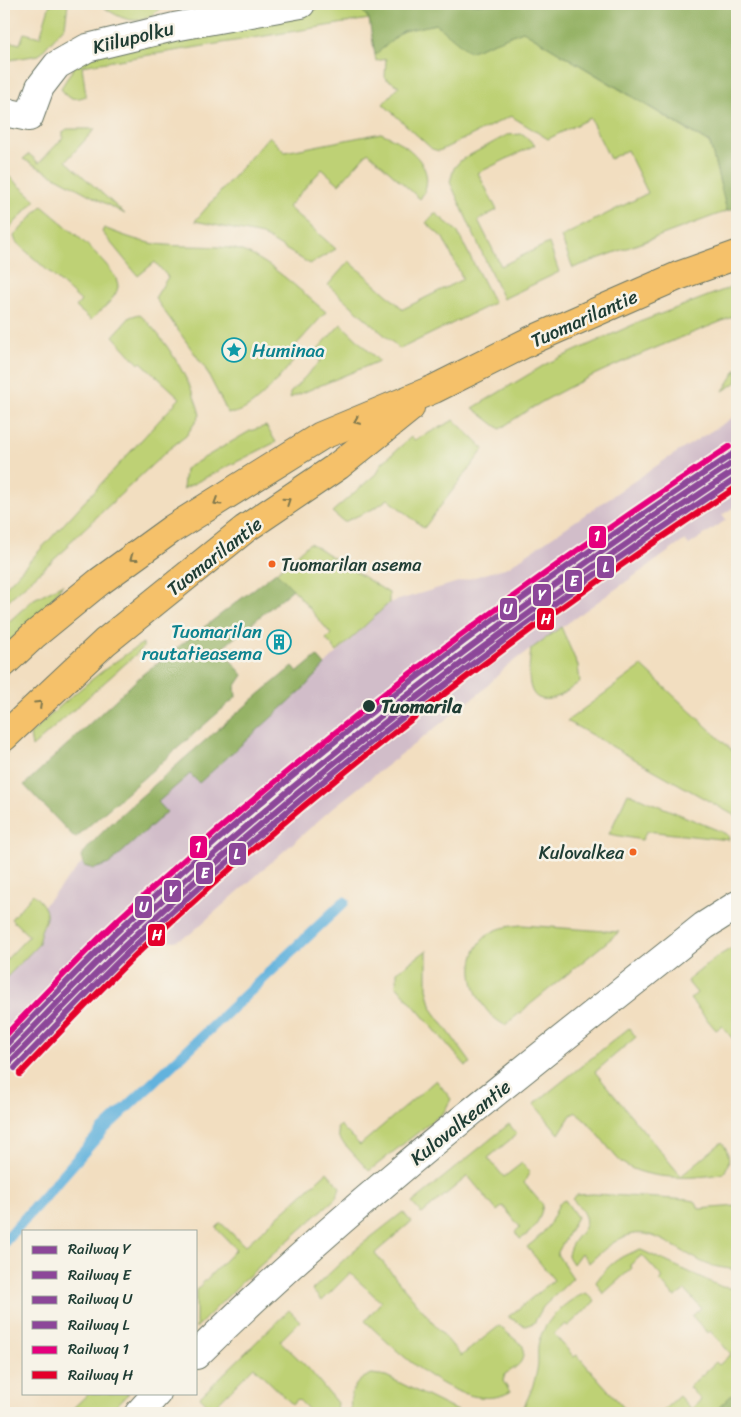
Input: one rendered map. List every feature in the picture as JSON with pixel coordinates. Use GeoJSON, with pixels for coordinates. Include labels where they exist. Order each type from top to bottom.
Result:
{"type":"FeatureCollection","features":[{"type":"Feature","properties":{"kind":"main road","name":"Tuomarilantie"},"geometry":{"type":"LineString","coordinates":[[4,663],[33,636],[91,588],[172,529],[321,436],[434,388],[532,340],[678,276],[737,255]]}},
{"type":"Feature","properties":{"kind":"main road","name":"Tuomarilantie"},"geometry":{"type":"LineString","coordinates":[[4,737],[106,642],[245,529],[338,466],[434,388]]}},
{"type":"Feature","properties":{"kind":"street","name":"Kiilupolku"},"geometry":{"type":"LineString","coordinates":[[16,115],[57,65],[87,48],[174,27],[301,4]]}},
{"type":"Feature","properties":{"kind":"street","name":"Kulovalkeantie"},"geometry":{"type":"LineString","coordinates":[[198,1353],[279,1275],[368,1198],[704,926],[737,905]]}},
{"type":"Feature","properties":{"kind":"street"},"geometry":{"type":"LineString","coordinates":[[139,1413],[157,1394]]}},
{"type":"Feature","properties":{"kind":"shaded area"},"geometry":{"type":"Polygon","coordinates":[[[737,415],[737,505],[722,515],[726,520],[689,545],[685,540],[507,666],[481,692],[335,806],[190,934],[175,941],[161,941],[147,928],[4,1081],[4,980],[39,944],[39,934],[46,922],[44,905],[90,854],[248,712],[309,680],[389,603],[508,567],[665,460],[737,415]]]}},
{"type":"Feature","properties":{"kind":"green space"},"geometry":{"type":"Polygon","coordinates":[[[50,4],[68,4],[65,26],[39,55],[4,61],[4,40],[20,44],[24,33],[40,37],[50,4]]]}},
{"type":"Feature","properties":{"kind":"green space"},"geometry":{"type":"Polygon","coordinates":[[[99,4],[164,4],[148,17],[132,20],[116,15],[99,4]]]}},
{"type":"Feature","properties":{"kind":"green space"},"geometry":{"type":"Polygon","coordinates":[[[185,4],[262,4],[195,14],[185,4]]]}},
{"type":"Feature","properties":{"kind":"green space"},"geometry":{"type":"Polygon","coordinates":[[[336,4],[357,4],[369,19],[82,66],[86,96],[71,98],[65,95],[61,88],[78,61],[133,42],[336,4]]]}},
{"type":"Feature","properties":{"kind":"green space"},"geometry":{"type":"Polygon","coordinates":[[[357,4],[737,4],[737,208],[727,211],[710,143],[523,31],[469,52],[436,24],[403,31],[375,55],[369,19],[357,4]]]}},
{"type":"Feature","properties":{"kind":"green space"},"geometry":{"type":"Polygon","coordinates":[[[436,24],[469,51],[523,31],[710,144],[727,211],[573,268],[561,237],[648,193],[627,150],[610,159],[590,118],[548,139],[511,116],[439,151],[432,149],[383,104],[399,86],[385,78],[386,59],[376,61],[375,55],[403,31],[436,24]]]}},
{"type":"Feature","properties":{"kind":"green space"},"geometry":{"type":"Polygon","coordinates":[[[67,129],[95,129],[66,161],[125,214],[23,159],[29,154],[39,163],[63,138],[63,132],[67,129]]]}},
{"type":"Feature","properties":{"kind":"green space"},"geometry":{"type":"Polygon","coordinates":[[[381,133],[411,151],[424,168],[427,178],[420,199],[368,152],[339,184],[322,169],[288,207],[336,249],[310,264],[262,235],[195,221],[269,136],[285,152],[381,133]]]}},
{"type":"Feature","properties":{"kind":"green space"},"geometry":{"type":"Polygon","coordinates":[[[523,134],[535,145],[478,173],[497,210],[478,220],[501,266],[549,243],[559,272],[503,299],[450,182],[454,168],[461,160],[507,135],[523,134]]]}},
{"type":"Feature","properties":{"kind":"green space"},"geometry":{"type":"Polygon","coordinates":[[[5,173],[36,200],[6,232],[4,230],[5,173]]]}},
{"type":"Feature","properties":{"kind":"green space"},"geometry":{"type":"Polygon","coordinates":[[[42,206],[99,256],[116,279],[117,292],[107,305],[91,320],[76,307],[81,301],[16,242],[14,236],[42,206]]]}},
{"type":"Feature","properties":{"kind":"green space"},"geometry":{"type":"Polygon","coordinates":[[[435,213],[457,231],[494,303],[400,349],[328,285],[349,261],[403,309],[463,279],[443,238],[426,223],[435,213]]]}},
{"type":"Feature","properties":{"kind":"green space"},"geometry":{"type":"Polygon","coordinates":[[[104,228],[150,243],[227,248],[247,253],[271,267],[326,312],[287,355],[293,362],[264,394],[245,409],[236,413],[228,413],[205,368],[155,298],[168,277],[155,262],[138,276],[102,232],[104,228]]]}},
{"type":"Feature","properties":{"kind":"green space"},"geometry":{"type":"Polygon","coordinates":[[[737,285],[737,315],[585,379],[527,411],[500,429],[473,408],[546,364],[637,323],[737,285]]]}},
{"type":"Feature","properties":{"kind":"green space"},"geometry":{"type":"Polygon","coordinates":[[[139,314],[168,347],[191,389],[200,415],[186,436],[169,449],[68,544],[69,546],[4,604],[4,589],[180,398],[141,362],[139,364],[113,336],[130,317],[139,314]]]}},
{"type":"Feature","properties":{"kind":"green space"},"geometry":{"type":"Polygon","coordinates":[[[341,324],[379,361],[290,398],[290,393],[320,361],[313,354],[341,324]]]}},
{"type":"Feature","properties":{"kind":"green space"},"geometry":{"type":"Polygon","coordinates":[[[737,369],[737,382],[723,391],[737,369]]]}},
{"type":"Feature","properties":{"kind":"green space"},"geometry":{"type":"Polygon","coordinates":[[[454,420],[484,449],[424,528],[388,499],[375,508],[344,522],[332,512],[378,472],[381,464],[411,437],[415,440],[454,420]]]}},
{"type":"Feature","properties":{"kind":"green space"},"geometry":{"type":"Polygon","coordinates":[[[266,426],[276,442],[183,489],[185,469],[250,431],[266,426]]]}},
{"type":"Feature","properties":{"kind":"green space"},"geometry":{"type":"Polygon","coordinates":[[[310,543],[389,593],[389,603],[337,652],[326,639],[331,634],[276,572],[310,543]]]}},
{"type":"Feature","properties":{"kind":"green space"},"geometry":{"type":"Polygon","coordinates":[[[276,572],[293,589],[221,649],[243,675],[235,687],[236,697],[75,838],[24,785],[143,674],[276,572]]]}},
{"type":"Feature","properties":{"kind":"green space"},"geometry":{"type":"Polygon","coordinates":[[[63,584],[38,618],[4,655],[4,626],[34,599],[63,584]]]}},
{"type":"Feature","properties":{"kind":"green space"},"geometry":{"type":"Polygon","coordinates":[[[561,627],[578,666],[580,682],[557,697],[538,698],[533,693],[530,685],[529,666],[531,649],[561,627]]]}},
{"type":"Feature","properties":{"kind":"green space"},"geometry":{"type":"Polygon","coordinates":[[[143,643],[143,648],[32,747],[30,735],[43,722],[98,674],[143,643]]]}},
{"type":"Feature","properties":{"kind":"green space"},"geometry":{"type":"Polygon","coordinates":[[[317,656],[325,665],[302,690],[199,783],[190,774],[158,802],[167,812],[109,864],[94,869],[84,866],[81,856],[97,837],[124,812],[293,666],[298,672],[317,656]]]}},
{"type":"Feature","properties":{"kind":"green space"},"geometry":{"type":"Polygon","coordinates":[[[642,666],[737,755],[737,817],[567,721],[642,666]]]}},
{"type":"Feature","properties":{"kind":"green space"},"geometry":{"type":"Polygon","coordinates":[[[628,793],[722,832],[728,835],[729,840],[647,831],[642,840],[609,834],[628,793]]]}},
{"type":"Feature","properties":{"kind":"green space"},"geometry":{"type":"Polygon","coordinates":[[[33,894],[41,902],[46,914],[39,944],[4,980],[4,962],[29,936],[11,919],[33,894]]]}},
{"type":"Feature","properties":{"kind":"green space"},"geometry":{"type":"Polygon","coordinates":[[[522,925],[619,932],[505,1025],[494,1018],[478,996],[473,983],[472,969],[474,956],[479,944],[489,934],[501,928],[522,925]]]}},
{"type":"Feature","properties":{"kind":"green space"},"geometry":{"type":"Polygon","coordinates":[[[737,945],[737,1044],[722,1026],[716,1030],[690,999],[697,993],[687,981],[715,958],[737,945]]]}},
{"type":"Feature","properties":{"kind":"green space"},"geometry":{"type":"Polygon","coordinates":[[[427,950],[427,988],[432,1009],[471,1063],[466,1066],[395,984],[397,982],[397,972],[427,950]]]}},
{"type":"Feature","properties":{"kind":"green space"},"geometry":{"type":"Polygon","coordinates":[[[629,1028],[636,1037],[595,1072],[681,1176],[722,1142],[729,1158],[724,1173],[698,1177],[668,1177],[638,1171],[626,1166],[617,1158],[593,1128],[576,1112],[571,1115],[559,1134],[534,1104],[629,1028]]]}},
{"type":"Feature","properties":{"kind":"green space"},"geometry":{"type":"Polygon","coordinates":[[[436,1080],[451,1099],[444,1112],[369,1171],[339,1138],[337,1129],[340,1125],[360,1145],[436,1080]]]}},
{"type":"Feature","properties":{"kind":"green space"},"geometry":{"type":"Polygon","coordinates":[[[509,1124],[517,1134],[488,1158],[504,1177],[522,1163],[530,1171],[524,1183],[543,1205],[538,1221],[533,1229],[520,1239],[515,1232],[520,1227],[503,1206],[497,1211],[468,1176],[422,1214],[412,1203],[509,1124]]]}},
{"type":"Feature","properties":{"kind":"green space"},"geometry":{"type":"Polygon","coordinates":[[[327,1172],[340,1187],[337,1197],[243,1281],[198,1326],[198,1288],[236,1249],[216,1228],[221,1223],[245,1246],[327,1172]]]}},
{"type":"Feature","properties":{"kind":"green space"},"geometry":{"type":"Polygon","coordinates":[[[593,1194],[690,1200],[696,1202],[699,1209],[737,1206],[737,1270],[704,1263],[668,1243],[644,1234],[632,1234],[620,1239],[589,1263],[581,1253],[573,1264],[568,1256],[571,1247],[583,1229],[585,1217],[572,1199],[577,1195],[593,1194]]]}},
{"type":"Feature","properties":{"kind":"green space"},"geometry":{"type":"Polygon","coordinates":[[[565,1200],[577,1217],[557,1254],[573,1278],[543,1307],[534,1323],[525,1326],[508,1317],[554,1280],[527,1247],[543,1233],[559,1203],[565,1200]]]}},
{"type":"Feature","properties":{"kind":"green space"},"geometry":{"type":"Polygon","coordinates":[[[403,1212],[411,1222],[375,1253],[461,1356],[499,1326],[523,1346],[522,1360],[505,1374],[503,1381],[510,1392],[491,1397],[472,1396],[451,1388],[412,1363],[365,1321],[381,1302],[350,1273],[322,1301],[312,1290],[352,1252],[403,1212]]]}},
{"type":"Feature","properties":{"kind":"green space"},"geometry":{"type":"Polygon","coordinates":[[[641,1250],[722,1287],[737,1289],[737,1413],[660,1413],[679,1396],[691,1409],[701,1400],[689,1387],[716,1362],[719,1365],[731,1354],[710,1331],[708,1333],[692,1316],[701,1308],[685,1290],[675,1297],[660,1281],[663,1278],[642,1255],[630,1265],[632,1268],[603,1294],[596,1282],[605,1270],[621,1257],[641,1250]]]}},
{"type":"Feature","properties":{"kind":"green space"},"geometry":{"type":"Polygon","coordinates":[[[586,1293],[595,1301],[568,1326],[565,1324],[554,1334],[574,1357],[577,1355],[624,1408],[622,1411],[624,1413],[520,1413],[528,1398],[538,1367],[538,1346],[544,1329],[562,1307],[586,1293]]]}},
{"type":"Feature","properties":{"kind":"green space"},"geometry":{"type":"Polygon","coordinates":[[[289,1310],[300,1321],[280,1341],[308,1368],[337,1403],[336,1413],[312,1413],[298,1399],[292,1404],[254,1367],[212,1409],[200,1397],[289,1310]]]}},
{"type":"Feature","properties":{"kind":"green space"},"geometry":{"type":"Polygon","coordinates":[[[372,1374],[386,1376],[461,1413],[351,1413],[351,1399],[356,1384],[372,1374]]]}},
{"type":"Feature","properties":{"kind":"green space"},"geometry":{"type":"Polygon","coordinates":[[[737,1390],[737,1413],[713,1413],[737,1390]]]}},
{"type":"Feature","properties":{"kind":"green space"},"geometry":{"type":"Polygon","coordinates":[[[88,1394],[128,1394],[109,1413],[68,1413],[88,1394]]]}},
{"type":"Feature","properties":{"kind":"waterway"},"geometry":{"type":"LineString","coordinates":[[4,1242],[103,1130],[344,902]]}},
{"type":"Feature","properties":{"kind":"rail line","name":"1"},"geometry":{"type":"LineString","coordinates":[[4,1037],[119,919],[263,791],[338,730],[491,613],[569,556],[729,447]]}},
{"type":"Feature","properties":{"kind":"rail line","name":"U"},"geometry":{"type":"LineString","coordinates":[[4,1047],[123,926],[267,797],[341,736],[418,676],[573,562],[733,454]]}},
{"type":"Feature","properties":{"kind":"rail line","name":"Y"},"geometry":{"type":"LineString","coordinates":[[4,1058],[131,929],[275,802],[349,741],[424,682],[578,568],[737,460]]}},
{"type":"Feature","properties":{"kind":"rail line","name":"E"},"geometry":{"type":"LineString","coordinates":[[9,1063],[136,935],[207,871],[352,748],[503,632],[658,522],[737,469]]}},
{"type":"Feature","properties":{"kind":"rail line","name":"L"},"geometry":{"type":"LineString","coordinates":[[15,1068],[140,941],[210,877],[355,755],[429,697],[581,584],[737,478]]}},
{"type":"Feature","properties":{"kind":"rail line","name":"H"},"geometry":{"type":"LineString","coordinates":[[20,1074],[144,947],[284,822],[357,762],[506,648],[659,539],[737,487]]}},
{"type":"Feature","properties":{"kind":"place","name":"Huminaa"},"geometry":{"type":"Point","coordinates":[234,350]}},
{"type":"Feature","properties":{"kind":"place","name":"Tuomarilan asema"},"geometry":{"type":"Point","coordinates":[272,564]}},
{"type":"Feature","properties":{"kind":"place","name":"Tuomarilan rautatieasema"},"geometry":{"type":"Point","coordinates":[279,642]}},
{"type":"Feature","properties":{"kind":"place","name":"Tuomarila"},"geometry":{"type":"Point","coordinates":[369,706]}},
{"type":"Feature","properties":{"kind":"place","name":"Kulovalkea"},"geometry":{"type":"Point","coordinates":[633,852]}}]}
